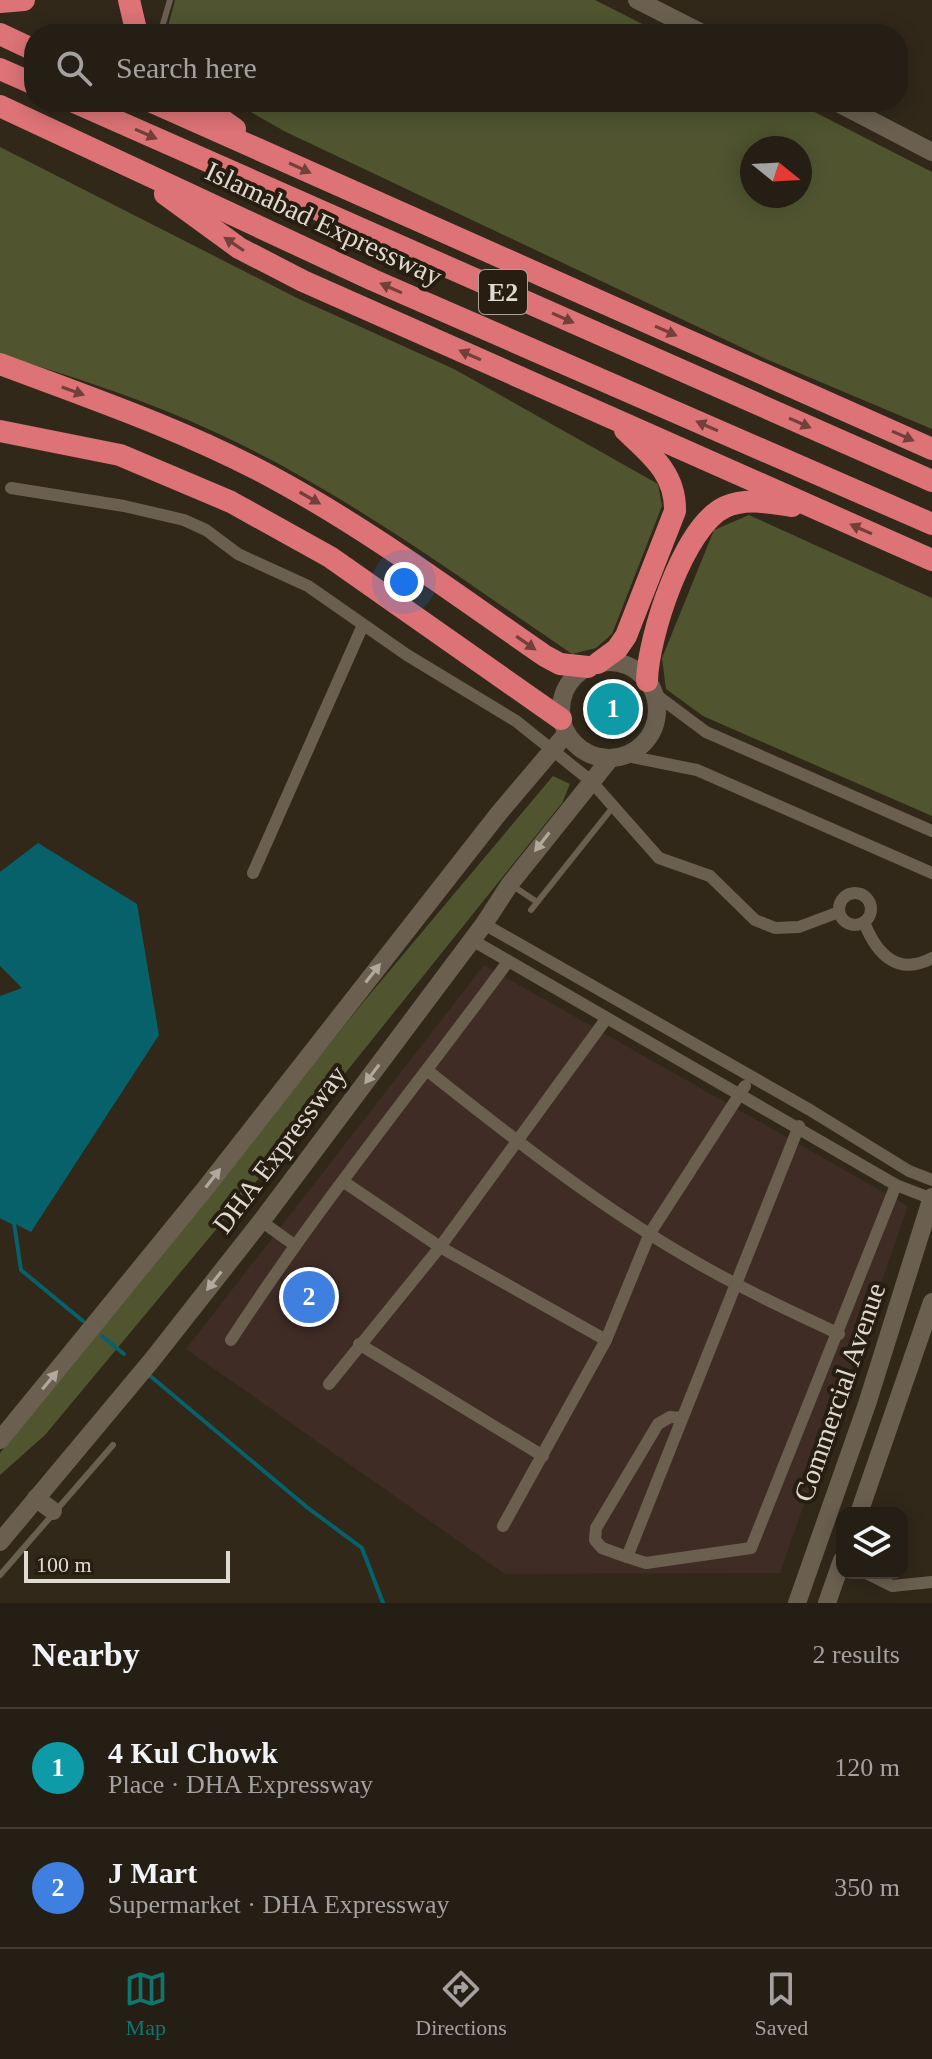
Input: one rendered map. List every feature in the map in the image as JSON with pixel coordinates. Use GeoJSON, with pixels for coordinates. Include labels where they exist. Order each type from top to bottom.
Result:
{"type":"FeatureCollection","features":[{"type":"Feature","properties":{"kind":"highway"},"geometry":{"type":"LineString","coordinates":[[0,2],[24,0]]}},
{"type":"Feature","properties":{"kind":"highway"},"geometry":{"type":"LineString","coordinates":[[129,0],[135,24]]}},
{"type":"Feature","properties":{"kind":"highway"},"geometry":{"type":"LineString","coordinates":[[0,34],[24,45]]}},
{"type":"Feature","properties":{"kind":"highway"},"geometry":{"type":"LineString","coordinates":[[0,69],[24,80]]}},
{"type":"Feature","properties":{"kind":"highway","name":"Islamabad Expressway"},"geometry":{"type":"LineString","coordinates":[[0,106],[373,280],[932,524]]}},
{"type":"Feature","properties":{"kind":"highway","name":"Islamabad Expressway"},"geometry":{"type":"LineString","coordinates":[[97,112],[932,481]]}},
{"type":"Feature","properties":{"kind":"highway"},"geometry":{"type":"LineString","coordinates":[[175,112],[932,449]]}},
{"type":"Feature","properties":{"kind":"highway"},"geometry":{"type":"LineString","coordinates":[[211,112],[265,151]]}},
{"type":"Feature","properties":{"kind":"highway"},"geometry":{"type":"LineString","coordinates":[[125,164],[239,248],[303,281],[932,560]]}},
{"type":"Feature","properties":{"kind":"highway"},"geometry":{"type":"LineString","coordinates":[[0,364],[101,402],[268,475],[359,528],[560,664],[593,665],[617,649],[626,636],[675,511],[676,494],[663,467],[613,418]]}},
{"type":"Feature","properties":{"kind":"highway"},"geometry":{"type":"LineString","coordinates":[[0,431],[120,455],[231,502],[330,557],[560,734]]}},
{"type":"Feature","properties":{"kind":"highway"},"geometry":{"type":"LineString","coordinates":[[651,688],[650,652],[667,601],[693,537],[709,517],[727,506],[744,502],[817,509]]}},
{"type":"Feature","properties":{"kind":"main road"},"geometry":{"type":"LineString","coordinates":[[637,0],[684,24]]}},
{"type":"Feature","properties":{"kind":"main road"},"geometry":{"type":"LineString","coordinates":[[855,112],[932,152]]}},
{"type":"Feature","properties":{"kind":"main road"},"geometry":{"type":"LineString","coordinates":[[593,665],[625,665],[651,688],[657,715],[651,735],[618,757],[589,755],[560,734],[561,701],[568,684],[593,665]]}},
{"type":"Feature","properties":{"kind":"main road","name":"DHA Expressway"},"geometry":{"type":"LineString","coordinates":[[0,1440],[129,1284],[560,734]]}},
{"type":"Feature","properties":{"kind":"main road","name":"DHA Expressway"},"geometry":{"type":"LineString","coordinates":[[0,1542],[144,1370],[261,1221],[484,924],[510,884],[591,781],[618,757]]}},
{"type":"Feature","properties":{"kind":"main road","name":"Commercial Avenue"},"geometry":{"type":"LineString","coordinates":[[797,1603],[867,1404],[932,1199]]}},
{"type":"Feature","properties":{"kind":"main road","name":"Commercial Avenue"},"geometry":{"type":"LineString","coordinates":[[861,1507],[932,1302]]}},
{"type":"Feature","properties":{"kind":"main road"},"geometry":{"type":"LineString","coordinates":[[36,1498],[53,1511]]}},
{"type":"Feature","properties":{"kind":"main road"},"geometry":{"type":"LineString","coordinates":[[827,1603],[836,1577]]}},
{"type":"Feature","properties":{"kind":"street"},"geometry":{"type":"LineString","coordinates":[[11,488],[184,520],[206,530],[238,554],[308,586],[363,625],[516,721],[560,734],[591,781],[659,858],[710,876],[755,920],[775,928],[799,927],[839,912]]}},
{"type":"Feature","properties":{"kind":"street"},"geometry":{"type":"LineString","coordinates":[[253,873],[363,625]]}},
{"type":"Feature","properties":{"kind":"street"},"geometry":{"type":"LineString","coordinates":[[651,688],[706,732],[932,831]]}},
{"type":"Feature","properties":{"kind":"street"},"geometry":{"type":"LineString","coordinates":[[618,757],[697,770],[932,873]]}},
{"type":"Feature","properties":{"kind":"street"},"geometry":{"type":"LineString","coordinates":[[839,912],[844,896],[859,893],[868,898],[871,909],[864,922]]}},
{"type":"Feature","properties":{"kind":"street"},"geometry":{"type":"LineString","coordinates":[[839,912],[849,924],[864,922]]}},
{"type":"Feature","properties":{"kind":"street"},"geometry":{"type":"LineString","coordinates":[[864,922],[876,950],[889,960],[916,965],[932,958]]}},
{"type":"Feature","properties":{"kind":"street"},"geometry":{"type":"LineString","coordinates":[[484,924],[909,1171],[932,1180]]}},
{"type":"Feature","properties":{"kind":"street"},"geometry":{"type":"LineString","coordinates":[[472,940],[507,963],[799,1126],[896,1185],[932,1199]]}},
{"type":"Feature","properties":{"kind":"street"},"geometry":{"type":"LineString","coordinates":[[231,1340],[293,1244],[344,1182],[507,963]]}},
{"type":"Feature","properties":{"kind":"street"},"geometry":{"type":"LineString","coordinates":[[329,1384],[440,1247],[606,1019]]}},
{"type":"Feature","properties":{"kind":"street"},"geometry":{"type":"LineString","coordinates":[[428,1071],[516,1141],[650,1233],[738,1285],[839,1334]]}},
{"type":"Feature","properties":{"kind":"street"},"geometry":{"type":"LineString","coordinates":[[503,1526],[606,1340],[650,1233],[751,1077]]}},
{"type":"Feature","properties":{"kind":"street"},"geometry":{"type":"LineString","coordinates":[[627,1557],[799,1126]]}},
{"type":"Feature","properties":{"kind":"street"},"geometry":{"type":"LineString","coordinates":[[344,1182],[440,1247],[606,1340]]}},
{"type":"Feature","properties":{"kind":"street"},"geometry":{"type":"LineString","coordinates":[[681,1418],[670,1417],[658,1424],[596,1528],[595,1540],[602,1548],[646,1563],[751,1548],[896,1185]]}},
{"type":"Feature","properties":{"kind":"street"},"geometry":{"type":"LineString","coordinates":[[261,1221],[293,1244]]}},
{"type":"Feature","properties":{"kind":"street"},"geometry":{"type":"LineString","coordinates":[[359,1344],[543,1456]]}},
{"type":"Feature","properties":{"kind":"street"},"geometry":{"type":"LineString","coordinates":[[878,1579],[892,1586],[932,1582]]}},
{"type":"Feature","properties":{"kind":"lane"},"geometry":{"type":"LineString","coordinates":[[163,24],[170,0]]}},
{"type":"Feature","properties":{"kind":"lane"},"geometry":{"type":"LineString","coordinates":[[531,910],[613,807]]}},
{"type":"Feature","properties":{"kind":"lane"},"geometry":{"type":"LineString","coordinates":[[510,884],[537,902]]}},
{"type":"Feature","properties":{"kind":"lane"},"geometry":{"type":"LineString","coordinates":[[0,1575],[113,1445]]}},
{"type":"Feature","properties":{"kind":"shaded area"},"geometry":{"type":"Polygon","coordinates":[[[484,965],[908,1206],[780,1573],[505,1574],[186,1349],[484,965]]]}},
{"type":"Feature","properties":{"kind":"green space"},"geometry":{"type":"Polygon","coordinates":[[[175,0],[595,0],[642,24],[169,24],[175,0]]]}},
{"type":"Feature","properties":{"kind":"green space"},"geometry":{"type":"Polygon","coordinates":[[[251,112],[815,112],[932,172],[932,429],[766,359],[286,132],[251,112]]]}},
{"type":"Feature","properties":{"kind":"green space"},"geometry":{"type":"Polygon","coordinates":[[[0,147],[299,299],[454,369],[658,484],[662,506],[612,634],[596,648],[572,654],[399,536],[264,456],[191,421],[137,400],[0,355],[0,147]]]}},
{"type":"Feature","properties":{"kind":"green space"},"geometry":{"type":"Polygon","coordinates":[[[749,515],[932,598],[932,816],[703,716],[666,689],[662,658],[714,530],[749,515]]]}},
{"type":"Feature","properties":{"kind":"green space"},"geometry":{"type":"Polygon","coordinates":[[[553,776],[570,784],[562,803],[318,1107],[45,1435],[0,1475],[0,1453],[365,1000],[553,776]]]}},
{"type":"Feature","properties":{"kind":"water"},"geometry":{"type":"Polygon","coordinates":[[[38,843],[137,904],[159,1035],[31,1232],[0,1216],[0,996],[22,988],[0,966],[0,872],[38,843]]]}},
{"type":"Feature","properties":{"kind":"waterway"},"geometry":{"type":"LineString","coordinates":[[0,1216],[14,1223],[21,1270],[83,1321]]}},
{"type":"Feature","properties":{"kind":"waterway"},"geometry":{"type":"LineString","coordinates":[[102,1336],[124,1354]]}},
{"type":"Feature","properties":{"kind":"waterway"},"geometry":{"type":"LineString","coordinates":[[149,1375],[308,1508],[362,1548],[383,1603]]}},
{"type":"Feature","properties":{"kind":"place","name":"4 Kul Chowk"},"geometry":{"type":"Point","coordinates":[613,709]}},
{"type":"Feature","properties":{"kind":"place","name":"J Mart"},"geometry":{"type":"Point","coordinates":[309,1297]}}]}
